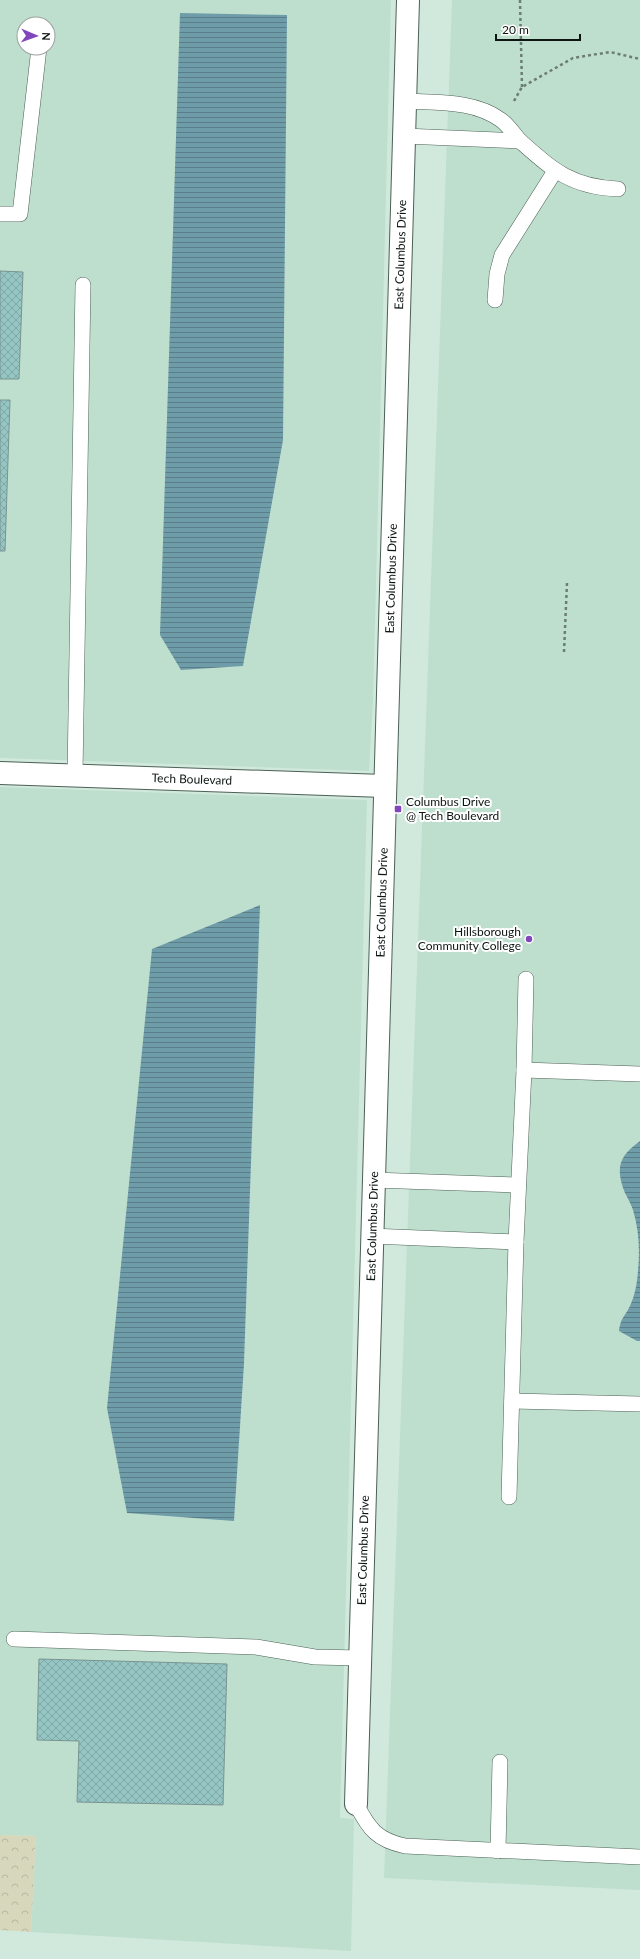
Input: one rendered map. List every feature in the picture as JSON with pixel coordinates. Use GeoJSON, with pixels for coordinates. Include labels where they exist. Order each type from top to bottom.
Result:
{"type":"FeatureCollection","features":[{"type":"Feature","properties":{"kind":"street","name":"East Columbus Drive"},"geometry":{"type":"LineString","coordinates":[[356,1804],[371,1236],[384,786],[389,702],[408,0]]}},
{"type":"Feature","properties":{"kind":"street","name":"Tech Boulevard"},"geometry":{"type":"LineString","coordinates":[[0,773],[384,786]]}},
{"type":"Feature","properties":{"kind":"lane"},"geometry":{"type":"LineString","coordinates":[[0,214],[20,214],[38,56]]}},
{"type":"Feature","properties":{"kind":"lane"},"geometry":{"type":"LineString","coordinates":[[405,101],[466,105],[484,110],[503,121],[520,141],[554,171],[579,183],[618,189]]}},
{"type":"Feature","properties":{"kind":"lane"},"geometry":{"type":"LineString","coordinates":[[404,136],[520,141]]}},
{"type":"Feature","properties":{"kind":"lane"},"geometry":{"type":"LineString","coordinates":[[496,300],[497,274],[502,255],[554,171]]}},
{"type":"Feature","properties":{"kind":"lane"},"geometry":{"type":"LineString","coordinates":[[75,775],[83,284]]}},
{"type":"Feature","properties":{"kind":"lane"},"geometry":{"type":"LineString","coordinates":[[509,1497],[516,1242],[524,1070],[526,979]]}},
{"type":"Feature","properties":{"kind":"lane"},"geometry":{"type":"LineString","coordinates":[[524,1070],[640,1074]]}},
{"type":"Feature","properties":{"kind":"lane"},"geometry":{"type":"LineString","coordinates":[[373,1180],[518,1185]]}},
{"type":"Feature","properties":{"kind":"lane"},"geometry":{"type":"LineString","coordinates":[[371,1236],[516,1242]]}},
{"type":"Feature","properties":{"kind":"lane"},"geometry":{"type":"LineString","coordinates":[[512,1401],[640,1404]]}},
{"type":"Feature","properties":{"kind":"lane"},"geometry":{"type":"LineString","coordinates":[[14,1639],[256,1647],[315,1657],[360,1658]]}},
{"type":"Feature","properties":{"kind":"lane"},"geometry":{"type":"LineString","coordinates":[[498,1851],[500,1762]]}},
{"type":"Feature","properties":{"kind":"lane"},"geometry":{"type":"LineString","coordinates":[[356,1804],[364,1821],[376,1834],[388,1843],[405,1846],[640,1857]]}},
{"type":"Feature","properties":{"kind":"path"},"geometry":{"type":"LineString","coordinates":[[503,121],[522,87],[520,0]]}},
{"type":"Feature","properties":{"kind":"path"},"geometry":{"type":"LineString","coordinates":[[522,87],[573,58],[610,52],[640,59]]}},
{"type":"Feature","properties":{"kind":"path"},"geometry":{"type":"LineString","coordinates":[[564,652],[567,583]]}},
{"type":"Feature","properties":{"kind":"shaded area"},"geometry":{"type":"Polygon","coordinates":[[[0,0],[391,0],[373,702],[369,771],[0,758],[0,0]]]}},
{"type":"Feature","properties":{"kind":"shaded area","name":"Hillsborough Community College"},"geometry":{"type":"Polygon","coordinates":[[[452,0],[640,0],[640,1890],[384,1878],[452,0]]]}},
{"type":"Feature","properties":{"kind":"shaded area"},"geometry":{"type":"Polygon","coordinates":[[[0,787],[367,800],[340,1818],[354,1819],[351,1951],[31,1932],[36,1836],[0,1835],[0,787]],[[260,905],[234,1521],[244,1364],[260,905]]]}},
{"type":"Feature","properties":{"kind":"green space"},"geometry":{"type":"Polygon","coordinates":[[[0,1835],[36,1836],[31,1932],[0,1930],[0,1835]]]}},
{"type":"Feature","properties":{"kind":"water"},"geometry":{"type":"Polygon","coordinates":[[[180,13],[287,15],[283,440],[243,666],[181,670],[160,635],[180,13]]]}},
{"type":"Feature","properties":{"kind":"water"},"geometry":{"type":"Polygon","coordinates":[[[260,905],[244,1364],[234,1521],[127,1513],[107,1408],[152,949],[260,905]]]}},
{"type":"Feature","properties":{"kind":"water"},"geometry":{"type":"Polygon","coordinates":[[[640,1141],[640,1341],[637,1341],[619,1331],[622,1320],[630,1306],[634,1294],[638,1276],[639,1255],[638,1233],[635,1218],[622,1184],[620,1170],[623,1157],[640,1141]]]}},
{"type":"Feature","properties":{"kind":"building"},"geometry":{"type":"Polygon","coordinates":[[[0,271],[23,272],[19,379],[0,379],[0,271]]]}},
{"type":"Feature","properties":{"kind":"building"},"geometry":{"type":"Polygon","coordinates":[[[0,400],[10,400],[5,551],[0,551],[0,400]]]}},
{"type":"Feature","properties":{"kind":"building"},"geometry":{"type":"Polygon","coordinates":[[[39,1659],[227,1664],[223,1805],[77,1802],[79,1741],[37,1740],[39,1659]]]}},
{"type":"Feature","properties":{"kind":"place","name":"Columbus Drive @ Tech Boulevard"},"geometry":{"type":"Point","coordinates":[398,809]}},
{"type":"Feature","properties":{"kind":"place","name":"Hillsborough Community College"},"geometry":{"type":"Point","coordinates":[529,939]}}]}
